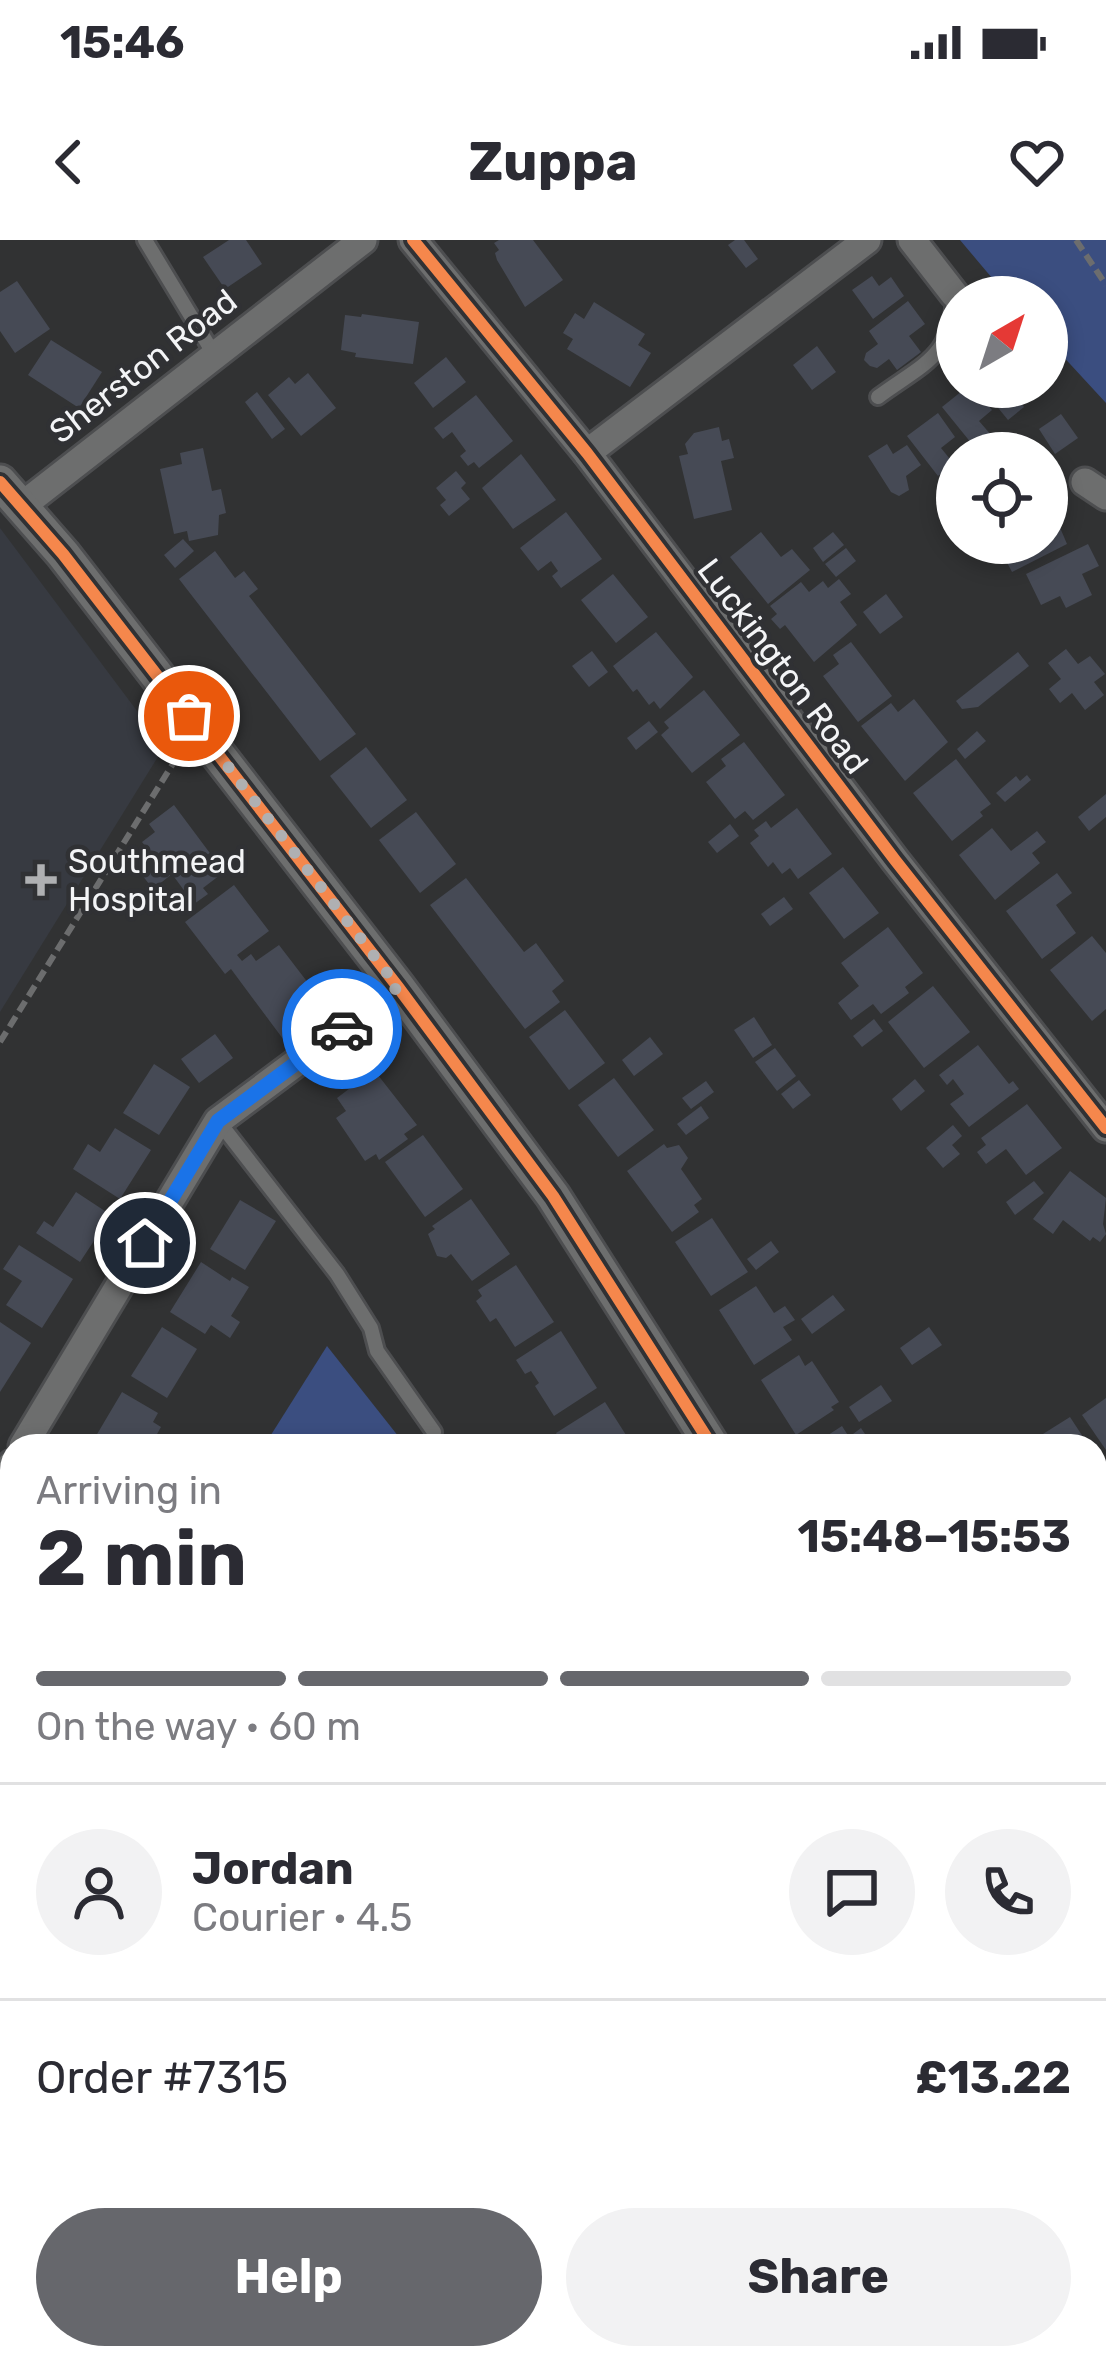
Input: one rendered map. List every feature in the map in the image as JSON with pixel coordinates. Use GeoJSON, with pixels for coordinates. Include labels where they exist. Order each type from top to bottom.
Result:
{"type":"FeatureCollection","features":[{"type":"Feature","properties":{"kind":"street","name":"Sherston Road"},"geometry":{"type":"LineString","coordinates":[[12,493],[215,356],[363,240]]}},
{"type":"Feature","properties":{"kind":"street","name":"Luckington Road"},"geometry":{"type":"LineString","coordinates":[[413,240],[587,453],[895,860],[1106,1128]]}},
{"type":"Feature","properties":{"kind":"street"},"geometry":{"type":"LineString","coordinates":[[587,453],[867,240]]}},
{"type":"Feature","properties":{"kind":"street"},"geometry":{"type":"LineString","coordinates":[[912,240],[940,276]]}},
{"type":"Feature","properties":{"kind":"street"},"geometry":{"type":"LineString","coordinates":[[12,493],[398,987],[553,1196],[704,1434]]}},
{"type":"Feature","properties":{"kind":"street"},"geometry":{"type":"LineString","coordinates":[[29,1434],[218,1121],[398,987]]}},
{"type":"Feature","properties":{"kind":"lane"},"geometry":{"type":"LineString","coordinates":[[145,240],[215,356]]}},
{"type":"Feature","properties":{"kind":"lane"},"geometry":{"type":"LineString","coordinates":[[878,397],[936,354]]}},
{"type":"Feature","properties":{"kind":"lane"},"geometry":{"type":"LineString","coordinates":[[218,1121],[337,1274],[371,1328],[377,1351],[434,1432]]}},
{"type":"Feature","properties":{"kind":"path"},"geometry":{"type":"LineString","coordinates":[[1076,240],[1106,285]]}},
{"type":"Feature","properties":{"kind":"path"},"geometry":{"type":"LineString","coordinates":[[0,1042],[196,725]]}},
{"type":"Feature","properties":{"kind":"shaded area"},"geometry":{"type":"Polygon","coordinates":[[[960,240],[1106,240],[1106,403],[1068,362],[1068,276],[990,276],[960,240]]]}},
{"type":"Feature","properties":{"kind":"shaded area","name":"Southmead Hospital"},"geometry":{"type":"Polygon","coordinates":[[[0,528],[164,747],[0,1012],[0,528]]]}},
{"type":"Feature","properties":{"kind":"shaded area"},"geometry":{"type":"Polygon","coordinates":[[[327,1346],[397,1434],[272,1434],[327,1346]]]}},
{"type":"Feature","properties":{"kind":"building"},"geometry":{"type":"Polygon","coordinates":[[[229,240],[246,240],[262,264],[225,289],[203,257],[229,240]]]}},
{"type":"Feature","properties":{"kind":"building"},"geometry":{"type":"Polygon","coordinates":[[[533,240],[563,280],[525,307],[497,260],[499,250],[494,243],[533,240]]]}},
{"type":"Feature","properties":{"kind":"building"},"geometry":{"type":"Polygon","coordinates":[[[744,240],[758,259],[746,268],[728,245],[744,240]]]}},
{"type":"Feature","properties":{"kind":"building"},"geometry":{"type":"Polygon","coordinates":[[[872,276],[879,286],[891,277],[904,296],[873,319],[852,290],[872,276]]]}},
{"type":"Feature","properties":{"kind":"building"},"geometry":{"type":"Polygon","coordinates":[[[17,281],[50,329],[15,353],[0,331],[0,292],[17,281]]]}},
{"type":"Feature","properties":{"kind":"building"},"geometry":{"type":"Polygon","coordinates":[[[908,301],[925,324],[909,336],[921,352],[897,370],[889,359],[877,368],[870,366],[864,360],[866,353],[878,344],[869,331],[908,301]]]}},
{"type":"Feature","properties":{"kind":"building"},"geometry":{"type":"Polygon","coordinates":[[[594,302],[645,334],[638,345],[651,353],[630,387],[567,349],[573,339],[563,333],[575,313],[584,319],[594,302]]]}},
{"type":"Feature","properties":{"kind":"building"},"geometry":{"type":"Polygon","coordinates":[[[345,315],[419,322],[413,364],[355,357],[356,353],[341,350],[345,315]]]}},
{"type":"Feature","properties":{"kind":"building"},"geometry":{"type":"Polygon","coordinates":[[[51,340],[102,372],[79,408],[28,375],[51,340]]]}},
{"type":"Feature","properties":{"kind":"building"},"geometry":{"type":"Polygon","coordinates":[[[817,346],[836,372],[812,390],[793,365],[817,346]]]}},
{"type":"Feature","properties":{"kind":"building"},"geometry":{"type":"Polygon","coordinates":[[[446,357],[466,382],[433,408],[414,383],[446,357]]]}},
{"type":"Feature","properties":{"kind":"building"},"geometry":{"type":"Polygon","coordinates":[[[308,373],[336,408],[301,436],[268,395],[289,377],[295,384],[308,373]]]}},
{"type":"Feature","properties":{"kind":"building"},"geometry":{"type":"Polygon","coordinates":[[[257,392],[285,429],[272,439],[245,402],[257,392]]]}},
{"type":"Feature","properties":{"kind":"building"},"geometry":{"type":"Polygon","coordinates":[[[476,395],[513,441],[479,468],[474,462],[468,466],[460,456],[466,451],[452,432],[443,439],[434,428],[476,395]]]}},
{"type":"Feature","properties":{"kind":"building"},"geometry":{"type":"Polygon","coordinates":[[[943,408],[990,408],[979,421],[989,432],[962,432],[943,408]]]}},
{"type":"Feature","properties":{"kind":"building"},"geometry":{"type":"Polygon","coordinates":[[[998,408],[1023,408],[1008,420],[998,408]]]}},
{"type":"Feature","properties":{"kind":"building"},"geometry":{"type":"Polygon","coordinates":[[[938,413],[951,432],[936,432],[936,473],[907,436],[938,413]]]}},
{"type":"Feature","properties":{"kind":"building"},"geometry":{"type":"Polygon","coordinates":[[[1061,414],[1078,438],[1068,445],[1068,432],[1039,429],[1061,414]]]}},
{"type":"Feature","properties":{"kind":"building"},"geometry":{"type":"Polygon","coordinates":[[[719,427],[722,441],[729,439],[734,458],[721,461],[732,510],[694,519],[679,456],[688,454],[685,444],[694,433],[719,427]]]}},
{"type":"Feature","properties":{"kind":"building"},"geometry":{"type":"Polygon","coordinates":[[[887,444],[893,454],[907,445],[921,465],[906,476],[909,490],[899,496],[891,492],[868,456],[887,444]]]}},
{"type":"Feature","properties":{"kind":"building"},"geometry":{"type":"Polygon","coordinates":[[[203,448],[212,491],[221,489],[226,513],[219,515],[218,535],[189,541],[187,531],[174,534],[160,469],[182,464],[180,453],[203,448]]]}},
{"type":"Feature","properties":{"kind":"building"},"geometry":{"type":"Polygon","coordinates":[[[521,454],[556,500],[513,529],[482,488],[521,454]]]}},
{"type":"Feature","properties":{"kind":"building"},"geometry":{"type":"Polygon","coordinates":[[[456,471],[470,499],[449,516],[440,505],[446,500],[436,488],[456,471]]]}},
{"type":"Feature","properties":{"kind":"building"},"geometry":{"type":"Polygon","coordinates":[[[566,512],[602,559],[561,588],[552,576],[558,571],[551,561],[538,571],[520,548],[566,512]]]}},
{"type":"Feature","properties":{"kind":"building"},"geometry":{"type":"Polygon","coordinates":[[[761,532],[781,557],[792,549],[810,570],[768,604],[730,557],[761,532]]]}},
{"type":"Feature","properties":{"kind":"building"},"geometry":{"type":"Polygon","coordinates":[[[833,532],[844,545],[823,562],[813,548],[833,532]]]}},
{"type":"Feature","properties":{"kind":"building"},"geometry":{"type":"Polygon","coordinates":[[[183,539],[194,551],[175,568],[164,555],[183,539]]]}},
{"type":"Feature","properties":{"kind":"building"},"geometry":{"type":"Polygon","coordinates":[[[1088,544],[1099,566],[1082,574],[1092,595],[1066,608],[1060,596],[1041,605],[1026,574],[1047,564],[1068,564],[1068,554],[1088,544]]]}},
{"type":"Feature","properties":{"kind":"building"},"geometry":{"type":"Polygon","coordinates":[[[846,548],[856,561],[836,577],[825,564],[846,548]]]}},
{"type":"Feature","properties":{"kind":"building"},"geometry":{"type":"Polygon","coordinates":[[[215,551],[235,578],[244,571],[258,589],[249,596],[356,734],[320,761],[179,579],[215,551]]]}},
{"type":"Feature","properties":{"kind":"building"},"geometry":{"type":"Polygon","coordinates":[[[613,574],[648,617],[616,643],[581,600],[613,574]]]}},
{"type":"Feature","properties":{"kind":"building"},"geometry":{"type":"Polygon","coordinates":[[[839,579],[851,594],[840,602],[857,625],[814,662],[785,625],[780,629],[771,619],[777,614],[770,606],[801,582],[809,592],[823,581],[828,588],[839,579]]]}},
{"type":"Feature","properties":{"kind":"building"},"geometry":{"type":"Polygon","coordinates":[[[886,594],[903,617],[880,634],[863,612],[886,594]]]}},
{"type":"Feature","properties":{"kind":"building"},"geometry":{"type":"Polygon","coordinates":[[[656,632],[693,677],[660,709],[654,701],[649,705],[637,689],[633,692],[613,666],[656,632]]]}},
{"type":"Feature","properties":{"kind":"building"},"geometry":{"type":"Polygon","coordinates":[[[851,642],[892,696],[858,722],[823,676],[839,664],[833,655],[851,642]]]}},
{"type":"Feature","properties":{"kind":"building"},"geometry":{"type":"Polygon","coordinates":[[[1066,649],[1078,664],[1090,656],[1105,674],[1094,682],[1104,695],[1085,710],[1072,693],[1060,703],[1049,689],[1061,679],[1048,663],[1066,649]]]}},
{"type":"Feature","properties":{"kind":"building"},"geometry":{"type":"Polygon","coordinates":[[[592,651],[608,672],[589,687],[572,666],[592,651]]]}},
{"type":"Feature","properties":{"kind":"building"},"geometry":{"type":"Polygon","coordinates":[[[1018,652],[1029,666],[978,707],[962,709],[956,701],[1018,652]]]}},
{"type":"Feature","properties":{"kind":"building"},"geometry":{"type":"Polygon","coordinates":[[[704,690],[740,735],[692,773],[661,735],[669,728],[664,722],[704,690]]]}},
{"type":"Feature","properties":{"kind":"building"},"geometry":{"type":"Polygon","coordinates":[[[914,699],[948,742],[905,781],[861,726],[891,703],[898,712],[914,699]]]}},
{"type":"Feature","properties":{"kind":"building"},"geometry":{"type":"Polygon","coordinates":[[[649,721],[658,732],[636,750],[627,738],[649,721]]]}},
{"type":"Feature","properties":{"kind":"building"},"geometry":{"type":"Polygon","coordinates":[[[977,731],[986,741],[965,759],[957,749],[977,731]]]}},
{"type":"Feature","properties":{"kind":"building"},"geometry":{"type":"Polygon","coordinates":[[[744,742],[785,795],[753,820],[745,811],[735,819],[706,782],[726,766],[721,759],[744,742]]]}},
{"type":"Feature","properties":{"kind":"building"},"geometry":{"type":"Polygon","coordinates":[[[366,747],[407,800],[371,828],[330,776],[366,747]]]}},
{"type":"Feature","properties":{"kind":"building"},"geometry":{"type":"Polygon","coordinates":[[[956,759],[991,804],[952,841],[913,793],[956,759]]]}},
{"type":"Feature","properties":{"kind":"building"},"geometry":{"type":"Polygon","coordinates":[[[1027,775],[1031,780],[1005,802],[996,793],[1016,776],[1020,781],[1027,775]]]}},
{"type":"Feature","properties":{"kind":"building"},"geometry":{"type":"Polygon","coordinates":[[[1106,794],[1106,817],[1089,831],[1078,817],[1106,794]]]}},
{"type":"Feature","properties":{"kind":"building"},"geometry":{"type":"Polygon","coordinates":[[[174,805],[224,872],[203,888],[208,894],[194,904],[172,874],[153,889],[142,875],[158,862],[142,842],[155,832],[149,824],[174,805]]]}},
{"type":"Feature","properties":{"kind":"building"},"geometry":{"type":"Polygon","coordinates":[[[797,808],[832,854],[798,879],[790,868],[782,874],[773,862],[768,867],[750,843],[759,836],[754,830],[766,821],[771,828],[797,808]]]}},
{"type":"Feature","properties":{"kind":"building"},"geometry":{"type":"Polygon","coordinates":[[[416,812],[456,864],[420,893],[379,840],[416,812]]]}},
{"type":"Feature","properties":{"kind":"building"},"geometry":{"type":"Polygon","coordinates":[[[730,824],[739,836],[717,853],[708,842],[730,824]]]}},
{"type":"Feature","properties":{"kind":"building"},"geometry":{"type":"Polygon","coordinates":[[[992,828],[1011,851],[1037,831],[1046,842],[1032,853],[1040,863],[995,900],[959,855],[992,828]]]}},
{"type":"Feature","properties":{"kind":"building"},"geometry":{"type":"Polygon","coordinates":[[[843,867],[879,913],[844,939],[809,893],[843,867]]]}},
{"type":"Feature","properties":{"kind":"building"},"geometry":{"type":"Polygon","coordinates":[[[1057,873],[1072,893],[1056,905],[1076,933],[1042,959],[1006,911],[1057,873]]]}},
{"type":"Feature","properties":{"kind":"building"},"geometry":{"type":"Polygon","coordinates":[[[466,878],[524,952],[536,943],[564,981],[552,991],[560,1002],[525,1029],[430,905],[466,878]]]}},
{"type":"Feature","properties":{"kind":"building"},"geometry":{"type":"Polygon","coordinates":[[[234,885],[269,931],[237,955],[242,961],[251,954],[256,961],[279,945],[325,1005],[286,1043],[231,969],[225,974],[185,922],[234,885]]]}},
{"type":"Feature","properties":{"kind":"building"},"geometry":{"type":"Polygon","coordinates":[[[784,897],[793,909],[770,926],[761,914],[784,897]]]}},
{"type":"Feature","properties":{"kind":"building"},"geometry":{"type":"Polygon","coordinates":[[[888,927],[923,973],[905,987],[909,993],[881,1014],[873,1004],[851,1020],[838,1003],[859,986],[841,963],[888,927]]]}},
{"type":"Feature","properties":{"kind":"building"},"geometry":{"type":"Polygon","coordinates":[[[1092,936],[1106,953],[1106,1009],[1092,1021],[1050,970],[1092,936]]]}},
{"type":"Feature","properties":{"kind":"building"},"geometry":{"type":"Polygon","coordinates":[[[933,986],[970,1032],[924,1068],[888,1022],[933,986]]]}},
{"type":"Feature","properties":{"kind":"building"},"geometry":{"type":"Polygon","coordinates":[[[565,1010],[605,1063],[569,1090],[529,1037],[565,1010]]]}},
{"type":"Feature","properties":{"kind":"building"},"geometry":{"type":"Polygon","coordinates":[[[754,1017],[772,1045],[753,1058],[734,1030],[754,1017]]]}},
{"type":"Feature","properties":{"kind":"building"},"geometry":{"type":"Polygon","coordinates":[[[874,1019],[883,1031],[862,1047],[853,1036],[874,1019]]]}},
{"type":"Feature","properties":{"kind":"building"},"geometry":{"type":"Polygon","coordinates":[[[215,1034],[233,1058],[199,1083],[181,1059],[215,1034]]]}},
{"type":"Feature","properties":{"kind":"building"},"geometry":{"type":"Polygon","coordinates":[[[650,1037],[663,1054],[634,1076],[622,1060],[650,1037]]]}},
{"type":"Feature","properties":{"kind":"building"},"geometry":{"type":"Polygon","coordinates":[[[978,1045],[1009,1084],[1013,1081],[1019,1089],[969,1127],[950,1104],[964,1094],[953,1079],[947,1085],[939,1075],[978,1045]]]}},
{"type":"Feature","properties":{"kind":"building"},"geometry":{"type":"Polygon","coordinates":[[[775,1048],[796,1076],[777,1091],[755,1062],[775,1048]]]}},
{"type":"Feature","properties":{"kind":"building"},"geometry":{"type":"Polygon","coordinates":[[[154,1064],[190,1087],[159,1135],[123,1113],[154,1064]]]}},
{"type":"Feature","properties":{"kind":"building"},"geometry":{"type":"Polygon","coordinates":[[[374,1070],[417,1125],[404,1134],[408,1139],[379,1160],[376,1154],[365,1161],[336,1118],[346,1111],[337,1098],[374,1070]]]}},
{"type":"Feature","properties":{"kind":"building"},"geometry":{"type":"Polygon","coordinates":[[[614,1078],[654,1130],[618,1157],[578,1105],[614,1078]]]}},
{"type":"Feature","properties":{"kind":"building"},"geometry":{"type":"Polygon","coordinates":[[[915,1079],[925,1091],[901,1111],[892,1099],[915,1079]]]}},
{"type":"Feature","properties":{"kind":"building"},"geometry":{"type":"Polygon","coordinates":[[[799,1080],[811,1095],[793,1109],[781,1094],[799,1080]]]}},
{"type":"Feature","properties":{"kind":"building"},"geometry":{"type":"Polygon","coordinates":[[[706,1081],[714,1092],[691,1109],[682,1098],[706,1081]]]}},
{"type":"Feature","properties":{"kind":"building"},"geometry":{"type":"Polygon","coordinates":[[[1027,1104],[1062,1148],[1026,1175],[1006,1149],[986,1164],[977,1152],[986,1145],[981,1138],[1027,1104]]]}},
{"type":"Feature","properties":{"kind":"building"},"geometry":{"type":"Polygon","coordinates":[[[701,1106],[709,1118],[686,1135],[677,1124],[701,1106]]]}},
{"type":"Feature","properties":{"kind":"building"},"geometry":{"type":"Polygon","coordinates":[[[953,1125],[962,1136],[952,1145],[960,1154],[943,1168],[926,1148],[953,1125]]]}},
{"type":"Feature","properties":{"kind":"building"},"geometry":{"type":"Polygon","coordinates":[[[115,1128],[151,1150],[120,1199],[73,1169],[88,1144],[100,1152],[115,1128]]]}},
{"type":"Feature","properties":{"kind":"building"},"geometry":{"type":"Polygon","coordinates":[[[423,1135],[463,1189],[425,1217],[385,1162],[423,1135]]]}},
{"type":"Feature","properties":{"kind":"building"},"geometry":{"type":"Polygon","coordinates":[[[664,1144],[667,1148],[679,1145],[688,1158],[681,1169],[702,1199],[694,1205],[699,1212],[672,1232],[627,1171],[664,1144]]]}},
{"type":"Feature","properties":{"kind":"building"},"geometry":{"type":"Polygon","coordinates":[[[1070,1171],[1106,1198],[1106,1234],[1100,1242],[1093,1237],[1090,1241],[1063,1220],[1053,1234],[1033,1219],[1070,1171]]]}},
{"type":"Feature","properties":{"kind":"building"},"geometry":{"type":"Polygon","coordinates":[[[1034,1181],[1044,1193],[1015,1215],[1006,1202],[1034,1181]]]}},
{"type":"Feature","properties":{"kind":"building"},"geometry":{"type":"Polygon","coordinates":[[[76,1192],[111,1215],[80,1262],[36,1233],[44,1221],[53,1227],[76,1192]]]}},
{"type":"Feature","properties":{"kind":"building"},"geometry":{"type":"Polygon","coordinates":[[[471,1199],[510,1254],[472,1281],[451,1254],[437,1256],[428,1234],[435,1229],[432,1226],[471,1199]]]}},
{"type":"Feature","properties":{"kind":"building"},"geometry":{"type":"Polygon","coordinates":[[[240,1200],[276,1221],[245,1270],[210,1249],[240,1200]]]}},
{"type":"Feature","properties":{"kind":"building"},"geometry":{"type":"Polygon","coordinates":[[[712,1218],[748,1272],[711,1296],[675,1242],[712,1218]]]}},
{"type":"Feature","properties":{"kind":"building"},"geometry":{"type":"Polygon","coordinates":[[[771,1241],[779,1252],[756,1270],[747,1259],[771,1241]]]}},
{"type":"Feature","properties":{"kind":"building"},"geometry":{"type":"Polygon","coordinates":[[[19,1245],[73,1279],[42,1328],[6,1305],[22,1281],[3,1269],[19,1245]]]}},
{"type":"Feature","properties":{"kind":"building"},"geometry":{"type":"Polygon","coordinates":[[[201,1262],[249,1287],[231,1316],[240,1322],[230,1338],[211,1325],[205,1334],[170,1312],[201,1262]]]}},
{"type":"Feature","properties":{"kind":"building"},"geometry":{"type":"Polygon","coordinates":[[[516,1265],[554,1322],[515,1347],[496,1318],[490,1322],[476,1301],[482,1296],[478,1290],[516,1265]]]}},
{"type":"Feature","properties":{"kind":"building"},"geometry":{"type":"Polygon","coordinates":[[[756,1286],[774,1313],[785,1306],[795,1320],[783,1327],[792,1340],[754,1365],[719,1310],[756,1286]]]}},
{"type":"Feature","properties":{"kind":"building"},"geometry":{"type":"Polygon","coordinates":[[[833,1295],[845,1310],[812,1334],[801,1319],[833,1295]]]}},
{"type":"Feature","properties":{"kind":"building"},"geometry":{"type":"Polygon","coordinates":[[[0,1322],[31,1343],[0,1392],[0,1322]]]}},
{"type":"Feature","properties":{"kind":"building"},"geometry":{"type":"Polygon","coordinates":[[[162,1327],[197,1349],[167,1398],[131,1376],[162,1327]]]}},
{"type":"Feature","properties":{"kind":"building"},"geometry":{"type":"Polygon","coordinates":[[[929,1327],[942,1345],[912,1365],[900,1348],[929,1327]]]}},
{"type":"Feature","properties":{"kind":"building"},"geometry":{"type":"Polygon","coordinates":[[[561,1331],[597,1388],[554,1416],[531,1371],[525,1374],[516,1360],[561,1331]]]}},
{"type":"Feature","properties":{"kind":"building"},"geometry":{"type":"Polygon","coordinates":[[[799,1355],[805,1366],[812,1361],[839,1402],[795,1434],[761,1380],[799,1355]]]}},
{"type":"Feature","properties":{"kind":"building"},"geometry":{"type":"Polygon","coordinates":[[[881,1385],[892,1401],[859,1422],[849,1407],[881,1385]]]}},
{"type":"Feature","properties":{"kind":"building"},"geometry":{"type":"Polygon","coordinates":[[[122,1392],[158,1413],[153,1422],[161,1427],[157,1434],[97,1434],[122,1392]]]}},
{"type":"Feature","properties":{"kind":"building"},"geometry":{"type":"Polygon","coordinates":[[[1106,1398],[1106,1434],[1095,1434],[1082,1415],[1106,1398]]]}},
{"type":"Feature","properties":{"kind":"building"},"geometry":{"type":"Polygon","coordinates":[[[605,1402],[625,1434],[557,1434],[605,1402]]]}},
{"type":"Feature","properties":{"kind":"building"},"geometry":{"type":"Polygon","coordinates":[[[1070,1417],[1081,1434],[1043,1434],[1070,1417]]]}},
{"type":"Feature","properties":{"kind":"cycle path"},"geometry":{"type":"LineString","coordinates":[[413,240],[587,453],[895,860],[1106,1128]]}},
{"type":"Feature","properties":{"kind":"cycle path"},"geometry":{"type":"LineString","coordinates":[[0,482],[63,554],[553,1196],[704,1434]]}},
{"type":"Feature","properties":{"kind":"way so far"},"geometry":{"type":"LineString","coordinates":[[189,716],[398,987],[342,1029]]}},
{"type":"Feature","properties":{"kind":"place","name":"Southmead Hospital"},"geometry":{"type":"Point","coordinates":[41,880]}},
{"type":"Feature","properties":{"kind":"route"},"geometry":{"type":"LineString","coordinates":[[145,1243],[218,1121],[342,1029]]}}]}
